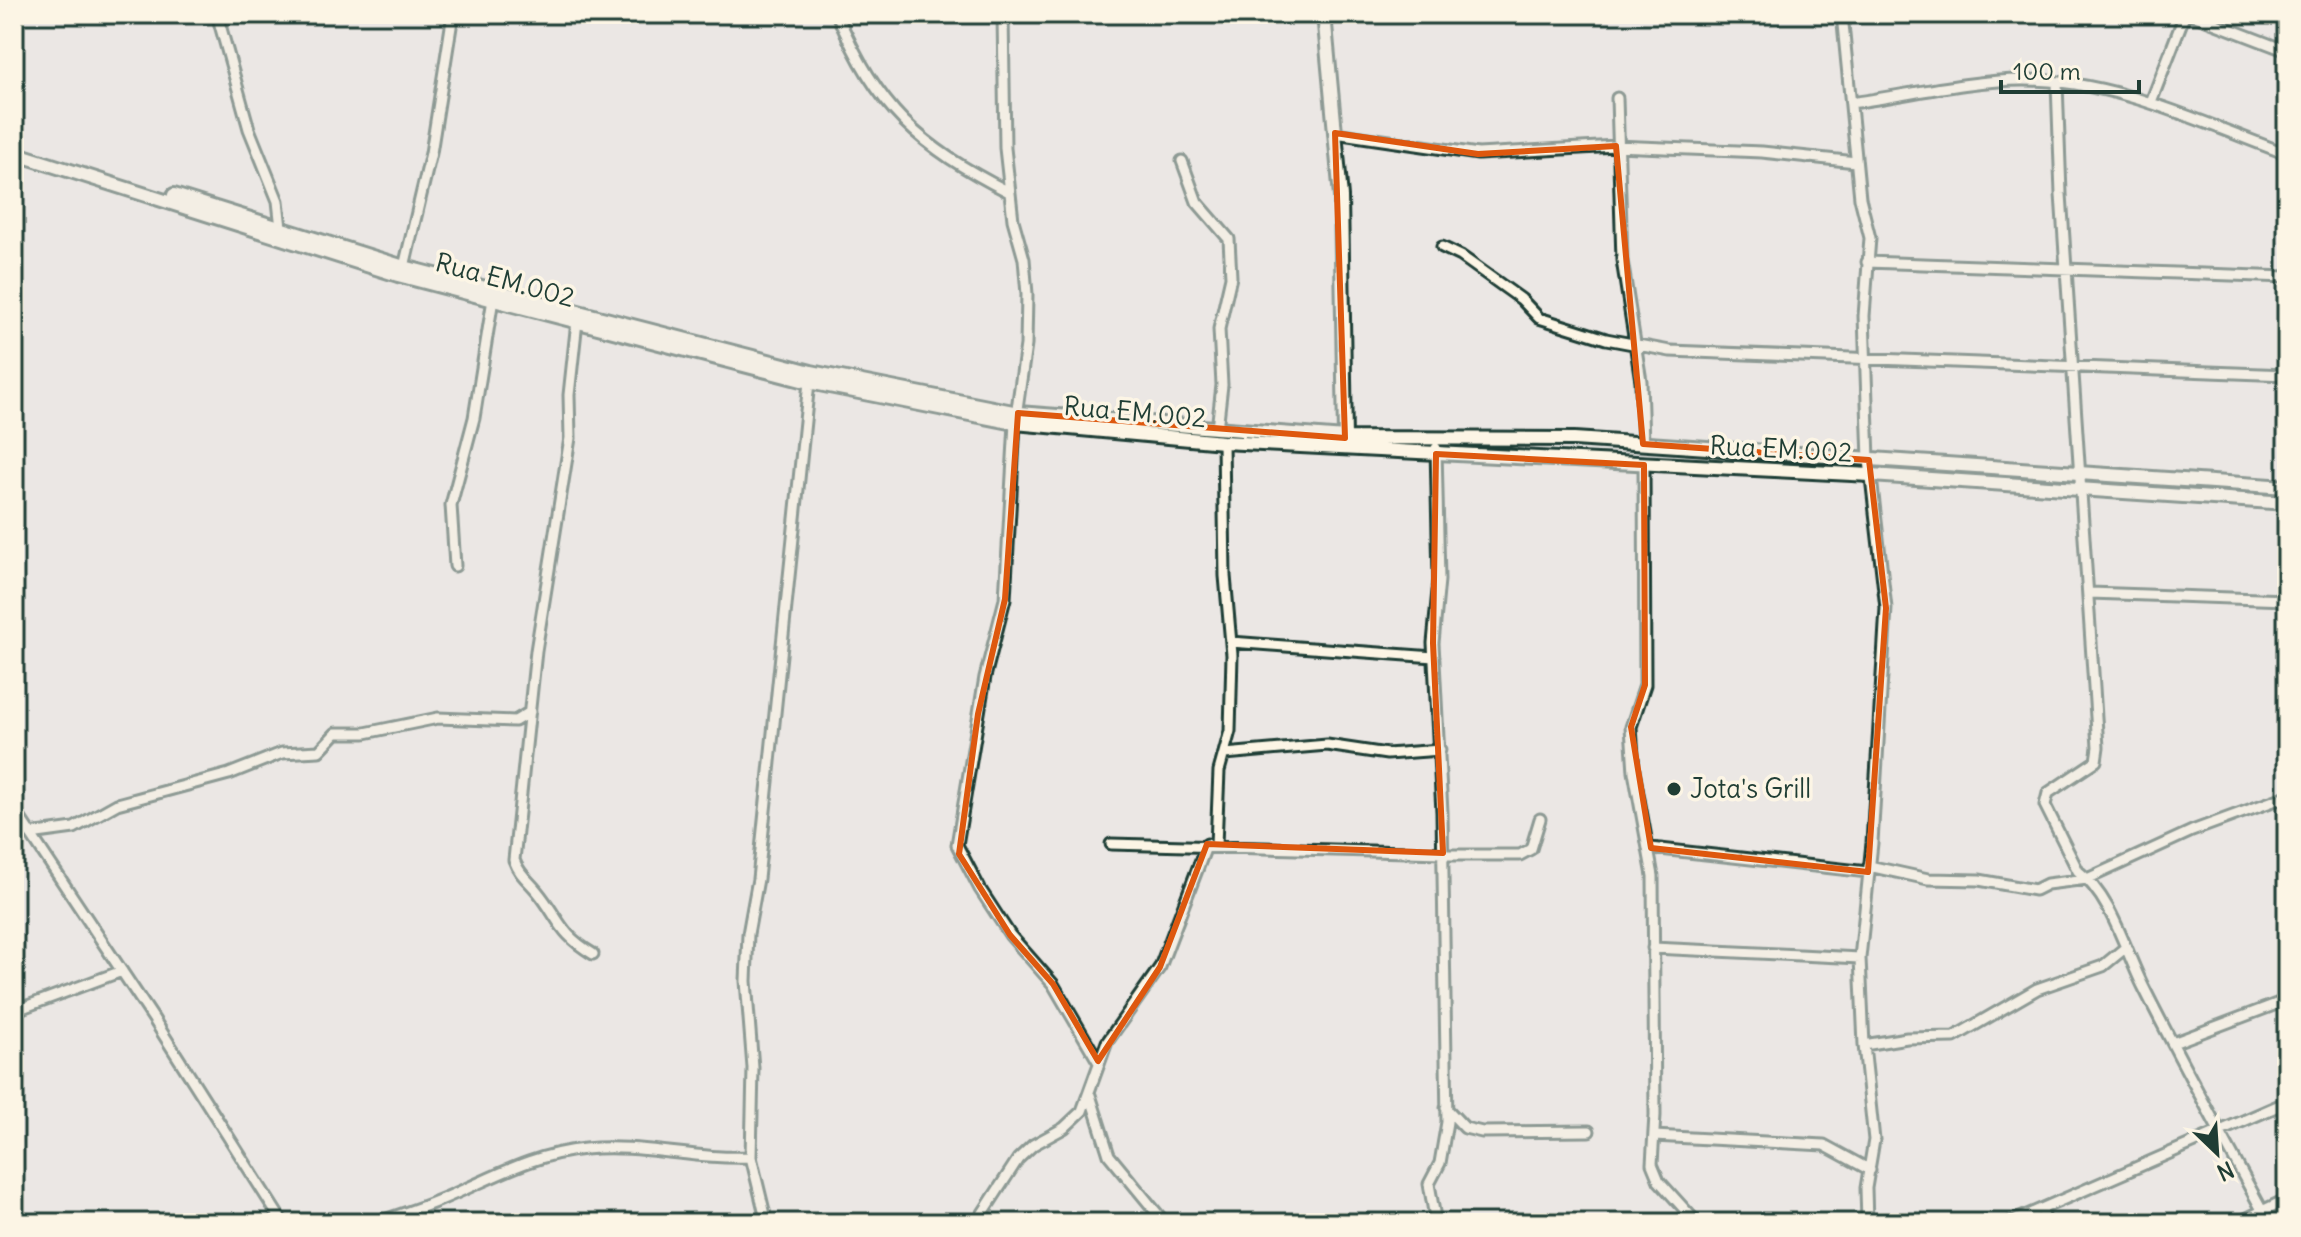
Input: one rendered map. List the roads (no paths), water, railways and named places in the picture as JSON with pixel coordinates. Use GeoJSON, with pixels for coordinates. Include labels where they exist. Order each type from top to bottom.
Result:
{"type":"FeatureCollection","features":[{"type":"Feature","properties":{"kind":"street"},"geometry":{"type":"LineString","coordinates":[[217,14],[249,129],[278,201],[281,228]]}},
{"type":"Feature","properties":{"kind":"street"},"geometry":{"type":"LineString","coordinates":[[404,267],[431,153],[453,14]]}},
{"type":"Feature","properties":{"kind":"street"},"geometry":{"type":"LineString","coordinates":[[837,14],[866,75],[902,120],[935,150],[1009,192]]}},
{"type":"Feature","properties":{"kind":"street"},"geometry":{"type":"LineString","coordinates":[[1003,14],[1009,192],[1027,294],[1005,599],[985,677],[957,845],[980,889],[1010,935],[1053,984],[1098,1061]]}},
{"type":"Feature","properties":{"kind":"street"},"geometry":{"type":"LineString","coordinates":[[1324,14],[1345,301],[1345,438]]}},
{"type":"Feature","properties":{"kind":"street"},"geometry":{"type":"LineString","coordinates":[[1842,14],[1860,198],[1870,238],[1866,360],[1869,460],[1886,608],[1860,958],[1864,1045],[1874,1140],[1867,1223]]}},
{"type":"Feature","properties":{"kind":"street"},"geometry":{"type":"LineString","coordinates":[[2151,102],[2187,14],[2287,51]]}},
{"type":"Feature","properties":{"kind":"street"},"geometry":{"type":"LineString","coordinates":[[1851,103],[2020,80],[2057,83],[2151,102],[2287,154]]}},
{"type":"Feature","properties":{"kind":"street"},"geometry":{"type":"LineString","coordinates":[[2057,83],[2079,473],[2090,593],[2096,761],[2044,797],[2070,856],[2078,871],[2087,879],[2125,948],[2269,1223]]}},
{"type":"Feature","properties":{"kind":"street"},"geometry":{"type":"LineString","coordinates":[[1617,98],[1616,146],[1623,212],[1622,260],[1641,381],[1643,444]]}},
{"type":"Feature","properties":{"kind":"street"},"geometry":{"type":"LineString","coordinates":[[1335,133],[1478,154],[1616,146],[1762,152],[1856,162]]}},
{"type":"Feature","properties":{"kind":"street","name":"Rua EM.002"},"geometry":{"type":"LineString","coordinates":[[14,147],[404,267],[811,372],[1016,418],[1345,438],[1574,439],[2287,487]]}},
{"type":"Feature","properties":{"kind":"street","name":"Rua EM.002"},"geometry":{"type":"LineString","coordinates":[[14,153],[398,275],[809,382],[1016,418],[1223,442],[1871,475],[2287,503]]}},
{"type":"Feature","properties":{"kind":"street"},"geometry":{"type":"LineString","coordinates":[[1182,161],[1197,202],[1229,239],[1231,277],[1219,329],[1222,385],[1217,429]]}},
{"type":"Feature","properties":{"kind":"street"},"geometry":{"type":"LineString","coordinates":[[1442,247],[1461,256],[1521,299],[1539,318],[1670,351],[2287,375]]}},
{"type":"Feature","properties":{"kind":"street"},"geometry":{"type":"LineString","coordinates":[[1867,262],[2287,277]]}},
{"type":"Feature","properties":{"kind":"street"},"geometry":{"type":"LineString","coordinates":[[455,566],[451,505],[474,418],[493,299]]}},
{"type":"Feature","properties":{"kind":"street"},"geometry":{"type":"LineString","coordinates":[[577,321],[569,395],[570,438],[536,651],[514,860],[571,941],[593,954]]}},
{"type":"Feature","properties":{"kind":"street"},"geometry":{"type":"LineString","coordinates":[[767,1223],[751,1157],[753,1068],[746,981],[748,934],[758,879],[809,382]]}},
{"type":"Feature","properties":{"kind":"street"},"geometry":{"type":"LineString","coordinates":[[1436,438],[1439,580],[1434,657],[1443,854],[1445,1107],[1445,1142],[1429,1184],[1436,1223]]}},
{"type":"Feature","properties":{"kind":"street"},"geometry":{"type":"LineString","coordinates":[[981,1216],[1018,1159],[1033,1145],[1064,1128],[1082,1111],[1107,1042],[1160,967],[1212,844],[1219,771],[1230,731],[1231,642],[1225,576],[1223,442]]}},
{"type":"Feature","properties":{"kind":"street"},"geometry":{"type":"LineString","coordinates":[[1644,465],[1645,685],[1631,727],[1642,819],[1651,848],[1654,1172],[1697,1223]]}},
{"type":"Feature","properties":{"kind":"street"},"geometry":{"type":"LineString","coordinates":[[2090,593],[2287,600]]}},
{"type":"Feature","properties":{"kind":"street"},"geometry":{"type":"LineString","coordinates":[[1231,642],[1434,657]]}},
{"type":"Feature","properties":{"kind":"street"},"geometry":{"type":"LineString","coordinates":[[30,834],[74,828],[117,804],[229,774],[282,753],[319,751],[336,733],[365,733],[438,718],[515,721],[530,712]]}},
{"type":"Feature","properties":{"kind":"street"},"geometry":{"type":"LineString","coordinates":[[1225,754],[1327,745],[1387,754],[1440,750]]}},
{"type":"Feature","properties":{"kind":"street"},"geometry":{"type":"LineString","coordinates":[[1651,848],[1869,869],[1928,879],[1979,880],[2028,891],[2047,884],[2087,879],[2192,831],[2287,796]]}},
{"type":"Feature","properties":{"kind":"street"},"geometry":{"type":"LineString","coordinates":[[14,809],[283,1223]]}},
{"type":"Feature","properties":{"kind":"street"},"geometry":{"type":"LineString","coordinates":[[1111,844],[1212,844],[1520,855],[1531,849],[1540,819]]}},
{"type":"Feature","properties":{"kind":"street"},"geometry":{"type":"LineString","coordinates":[[1653,948],[1860,958]]}},
{"type":"Feature","properties":{"kind":"street"},"geometry":{"type":"LineString","coordinates":[[1864,1045],[1907,1038],[1954,1037],[2037,989],[2103,966],[2125,948]]}},
{"type":"Feature","properties":{"kind":"street"},"geometry":{"type":"LineString","coordinates":[[14,1011],[122,971]]}},
{"type":"Feature","properties":{"kind":"street"},"geometry":{"type":"LineString","coordinates":[[2173,1043],[2287,1000]]}},
{"type":"Feature","properties":{"kind":"street"},"geometry":{"type":"LineString","coordinates":[[1090,1095],[1109,1155],[1165,1223]]}},
{"type":"Feature","properties":{"kind":"street"},"geometry":{"type":"LineString","coordinates":[[2009,1223],[2287,1102]]}},
{"type":"Feature","properties":{"kind":"street"},"geometry":{"type":"LineString","coordinates":[[1445,1107],[1465,1128],[1482,1132],[1589,1131]]}},
{"type":"Feature","properties":{"kind":"street"},"geometry":{"type":"LineString","coordinates":[[1654,1136],[1824,1145],[1870,1170]]}},
{"type":"Feature","properties":{"kind":"street"},"geometry":{"type":"LineString","coordinates":[[376,1223],[550,1154],[587,1148],[717,1158],[751,1157]]}},
{"type":"Feature","properties":{"kind":"street"},"geometry":{"type":"LineString","coordinates":[[2237,1223],[2261,1208],[2287,1199]]}},
{"type":"Feature","properties":{"kind":"street"},"geometry":{"type":"LineString","coordinates":[[2042,1210],[2046,1223]]}},
{"type":"Feature","properties":{"kind":"place","name":"Jota's Grill"},"geometry":{"type":"Point","coordinates":[1674,789]}}]}
